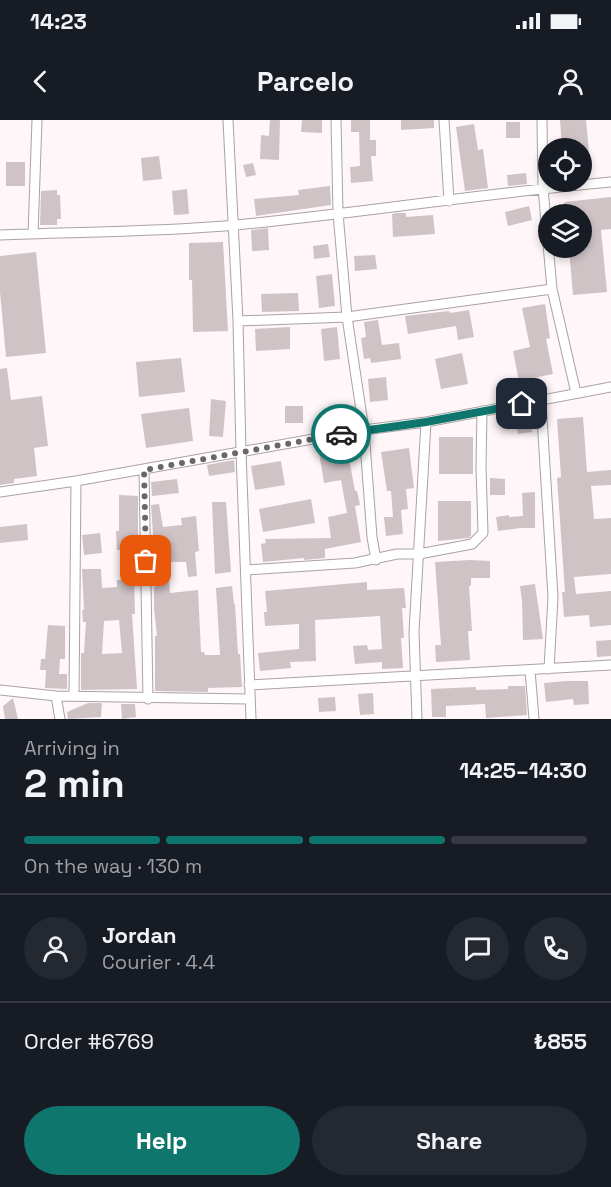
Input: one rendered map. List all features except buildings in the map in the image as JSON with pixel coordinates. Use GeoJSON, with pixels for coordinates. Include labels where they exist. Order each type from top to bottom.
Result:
{"type":"FeatureCollection","features":[{"type":"Feature","properties":{"kind":"street"},"geometry":{"type":"LineString","coordinates":[[33,234],[37,120]]}},
{"type":"Feature","properties":{"kind":"street"},"geometry":{"type":"LineString","coordinates":[[228,120],[238,321],[251,719]]}},
{"type":"Feature","properties":{"kind":"street"},"geometry":{"type":"LineString","coordinates":[[336,120],[338,213],[347,317],[364,430],[372,537],[376,560]]}},
{"type":"Feature","properties":{"kind":"street"},"geometry":{"type":"LineString","coordinates":[[444,120],[448,201]]}},
{"type":"Feature","properties":{"kind":"street"},"geometry":{"type":"LineString","coordinates":[[542,120],[542,138]]}},
{"type":"Feature","properties":{"kind":"street"},"geometry":{"type":"LineString","coordinates":[[592,184],[611,182]]}},
{"type":"Feature","properties":{"kind":"street"},"geometry":{"type":"LineString","coordinates":[[0,235],[234,225],[538,189]]}},
{"type":"Feature","properties":{"kind":"street"},"geometry":{"type":"LineString","coordinates":[[543,192],[552,289],[576,393]]}},
{"type":"Feature","properties":{"kind":"street"},"geometry":{"type":"LineString","coordinates":[[238,321],[347,317],[552,289]]}},
{"type":"Feature","properties":{"kind":"street"},"geometry":{"type":"LineString","coordinates":[[0,492],[144,470],[364,430],[426,422],[611,387]]}},
{"type":"Feature","properties":{"kind":"street"},"geometry":{"type":"LineString","coordinates":[[541,401],[553,597],[549,669]]}},
{"type":"Feature","properties":{"kind":"street"},"geometry":{"type":"LineString","coordinates":[[246,570],[355,563],[397,554],[418,554],[472,544],[483,532],[482,411]]}},
{"type":"Feature","properties":{"kind":"street"},"geometry":{"type":"LineString","coordinates":[[417,719],[414,632],[426,422]]}},
{"type":"Feature","properties":{"kind":"street"},"geometry":{"type":"LineString","coordinates":[[144,470],[148,699]]}},
{"type":"Feature","properties":{"kind":"street"},"geometry":{"type":"LineString","coordinates":[[74,696],[76,481]]}},
{"type":"Feature","properties":{"kind":"street"},"geometry":{"type":"LineString","coordinates":[[249,685],[611,664]]}},
{"type":"Feature","properties":{"kind":"street"},"geometry":{"type":"LineString","coordinates":[[530,670],[534,719]]}},
{"type":"Feature","properties":{"kind":"street"},"geometry":{"type":"LineString","coordinates":[[0,690],[56,696],[249,699]]}},
{"type":"Feature","properties":{"kind":"street"},"geometry":{"type":"LineString","coordinates":[[56,696],[60,719]]}},
{"type":"Feature","properties":{"kind":"way so far"},"geometry":{"type":"LineString","coordinates":[[146,561],[144,470],[341,434]]}},
{"type":"Feature","properties":{"kind":"route"},"geometry":{"type":"LineString","coordinates":[[341,434],[426,422],[522,404]]}}]}
